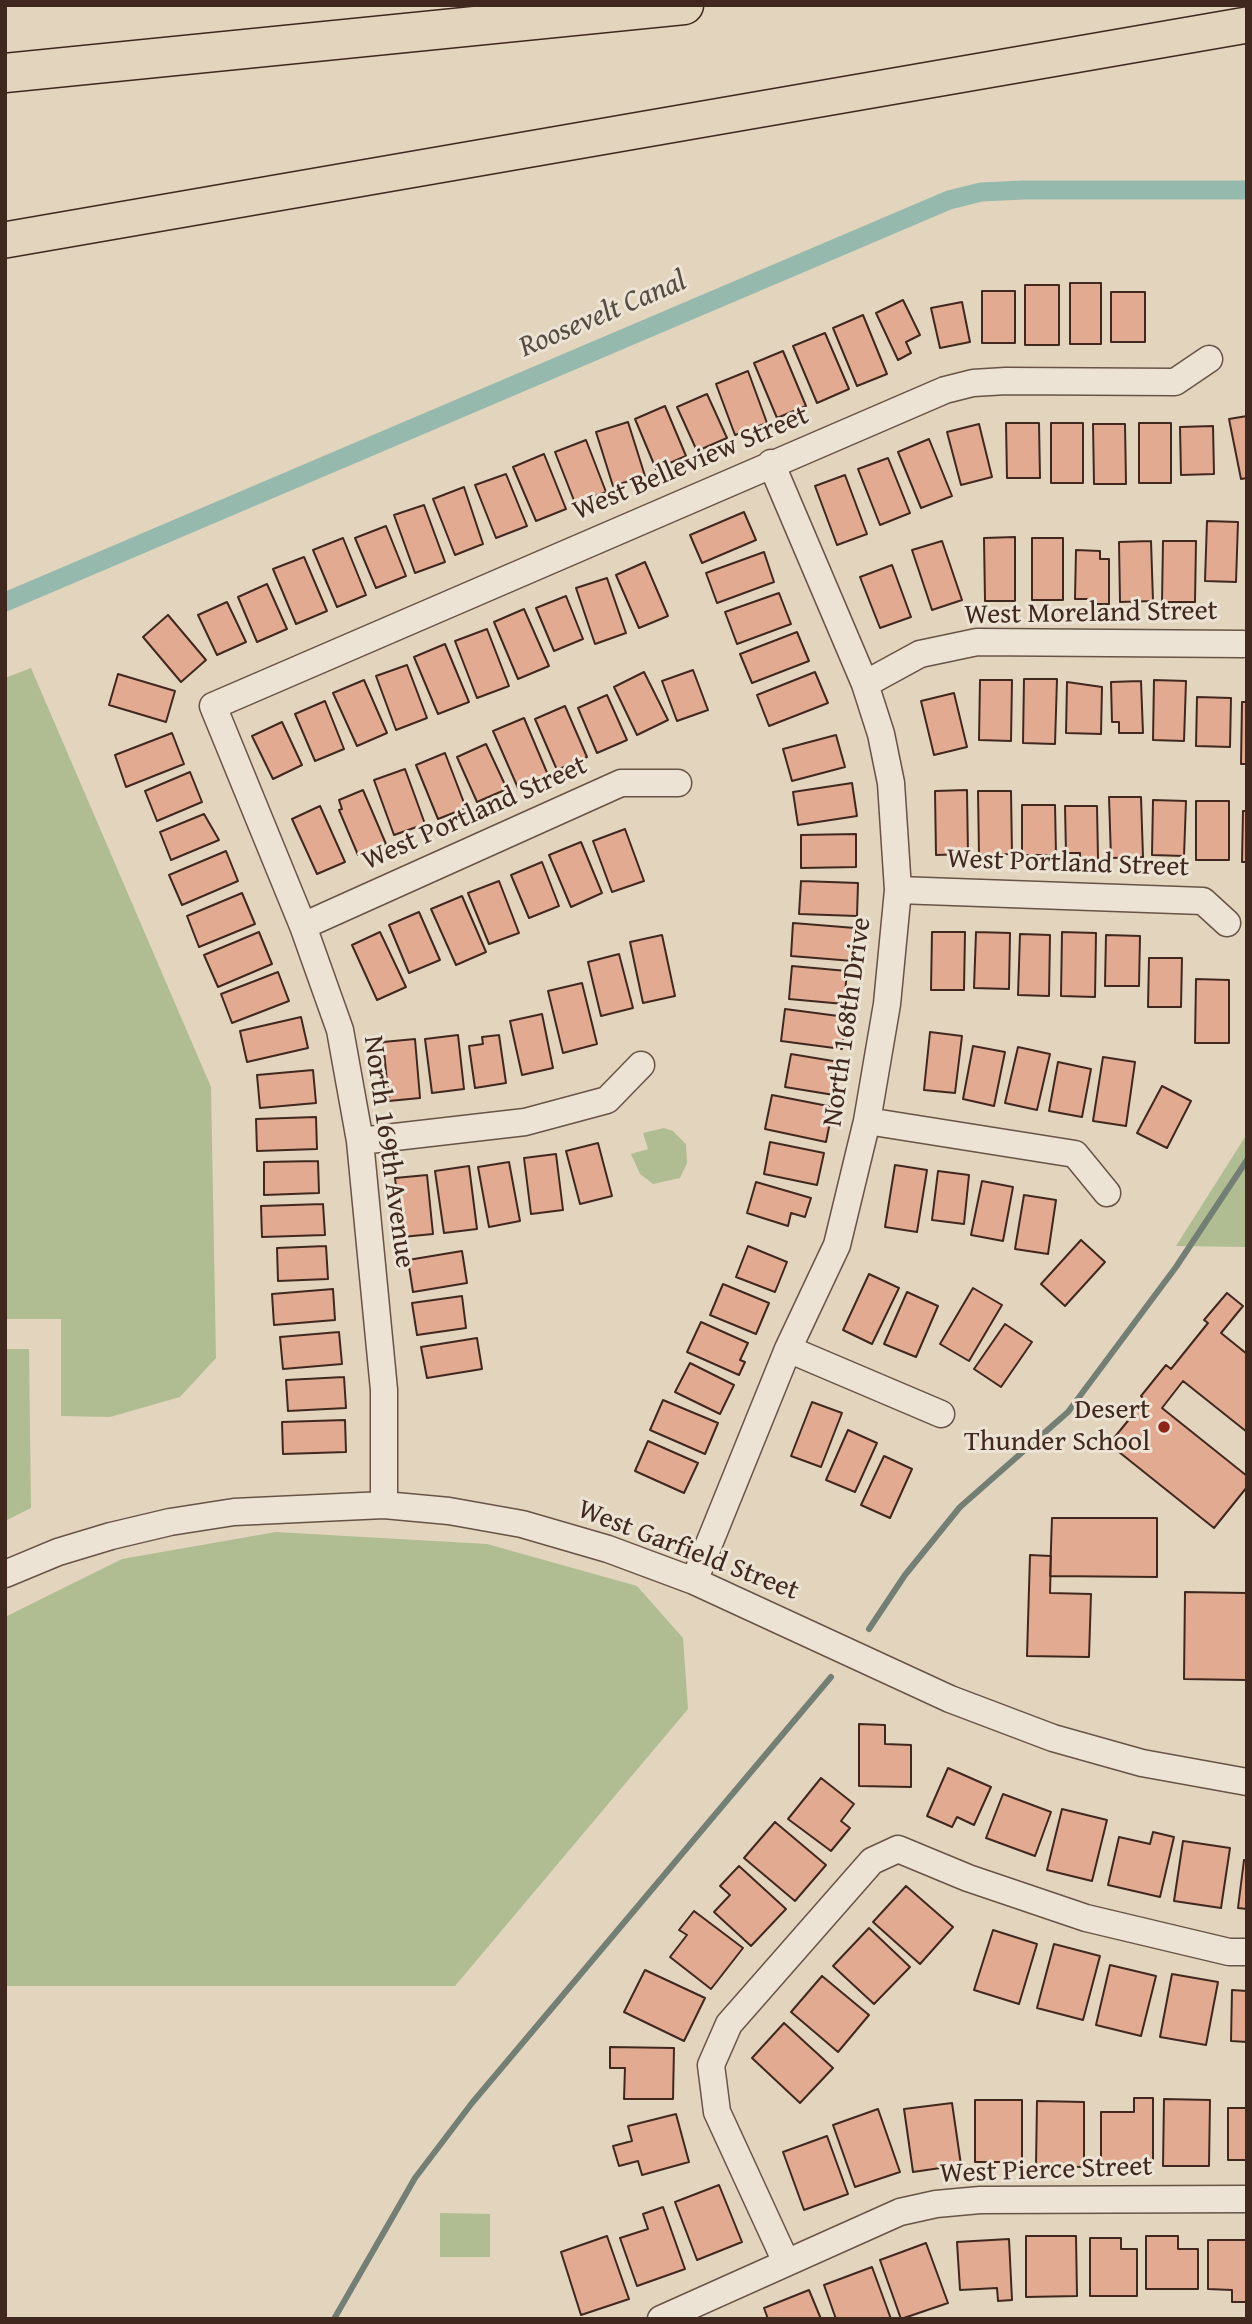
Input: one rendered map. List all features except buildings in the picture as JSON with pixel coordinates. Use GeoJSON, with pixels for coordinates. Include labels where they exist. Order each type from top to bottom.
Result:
{"type":"FeatureCollection","features":[{"type":"Feature","properties":{"kind":"highway"},"geometry":{"type":"LineString","coordinates":[[5,73],[684,5]]}},
{"type":"Feature","properties":{"kind":"main road"},"geometry":{"type":"LineString","coordinates":[[5,240],[1247,25]]}},
{"type":"Feature","properties":{"kind":"street","name":"West Belleview Street"},"geometry":{"type":"LineString","coordinates":[[213,706],[945,390],[973,383],[1175,382],[1209,359]]}},
{"type":"Feature","properties":{"kind":"street","name":"North 168th Drive"},"geometry":{"type":"LineString","coordinates":[[694,1581],[788,1349],[836,1245],[867,1121],[887,1004],[898,890],[891,783],[881,734],[865,684],[771,463]]}},
{"type":"Feature","properties":{"kind":"street","name":"West Moreland Street"},"geometry":{"type":"LineString","coordinates":[[865,684],[920,654],[977,642],[1243,644]]}},
{"type":"Feature","properties":{"kind":"street","name":"North 169th Avenue"},"geometry":{"type":"LineString","coordinates":[[213,706],[303,926],[340,1030],[360,1141],[384,1390],[384,1505]]}},
{"type":"Feature","properties":{"kind":"street","name":"West Portland Street"},"geometry":{"type":"LineString","coordinates":[[303,926],[621,783],[678,783]]}},
{"type":"Feature","properties":{"kind":"street","name":"West Portland Street"},"geometry":{"type":"LineString","coordinates":[[898,890],[1203,901],[1227,923]]}},
{"type":"Feature","properties":{"kind":"street"},"geometry":{"type":"LineString","coordinates":[[360,1141],[537,1119],[607,1100],[641,1065]]}},
{"type":"Feature","properties":{"kind":"street"},"geometry":{"type":"LineString","coordinates":[[867,1121],[1075,1154],[1108,1193]]}},
{"type":"Feature","properties":{"kind":"street"},"geometry":{"type":"LineString","coordinates":[[788,1349],[941,1414]]}},
{"type":"Feature","properties":{"kind":"street","name":"West Garfield Street"},"geometry":{"type":"LineString","coordinates":[[5,1574],[58,1552],[170,1522],[278,1508],[384,1505],[449,1511],[522,1524],[608,1549],[694,1581],[950,1699],[1084,1749],[1142,1763],[1247,1782]]}},
{"type":"Feature","properties":{"kind":"street"},"geometry":{"type":"LineString","coordinates":[[786,2262],[717,2112],[711,2065],[729,2024],[872,1861],[898,1849],[968,1878],[1086,1918],[1229,1952],[1247,1952]]}},
{"type":"Feature","properties":{"kind":"street","name":"West Pierce Street"},"geometry":{"type":"LineString","coordinates":[[661,2319],[901,2212],[936,2204],[980,2200],[1247,2199]]}},
{"type":"Feature","properties":{"kind":"green space"},"geometry":{"type":"Polygon","coordinates":[[[31,668],[211,1087],[216,1358],[180,1397],[110,1417],[61,1416],[61,1319],[5,1319],[5,678],[31,668]]]}},
{"type":"Feature","properties":{"kind":"green space"},"geometry":{"type":"Polygon","coordinates":[[[664,1128],[673,1131],[686,1144],[687,1163],[680,1178],[653,1184],[640,1174],[631,1154],[648,1149],[643,1133],[664,1128]]]}},
{"type":"Feature","properties":{"kind":"green space"},"geometry":{"type":"Polygon","coordinates":[[[1247,1134],[1247,1247],[1176,1246],[1247,1134]]]}},
{"type":"Feature","properties":{"kind":"green space"},"geometry":{"type":"Polygon","coordinates":[[[5,1349],[29,1349],[31,1508],[5,1521],[5,1349]]]}},
{"type":"Feature","properties":{"kind":"green space"},"geometry":{"type":"Polygon","coordinates":[[[276,1532],[487,1544],[637,1586],[683,1638],[688,1709],[455,1986],[5,1986],[5,1617],[122,1559],[276,1532]]]}},
{"type":"Feature","properties":{"kind":"green space"},"geometry":{"type":"Polygon","coordinates":[[[440,2213],[490,2214],[490,2257],[440,2257],[440,2213]]]}},
{"type":"Feature","properties":{"kind":"waterway","name":"Roosevelt Canal"},"geometry":{"type":"LineString","coordinates":[[5,602],[949,200],[981,192],[1023,190],[1247,190]]}},
{"type":"Feature","properties":{"kind":"waterway"},"geometry":{"type":"LineString","coordinates":[[869,1629],[905,1575],[960,1507],[1068,1412],[1176,1267],[1247,1160]]}},
{"type":"Feature","properties":{"kind":"waterway"},"geometry":{"type":"LineString","coordinates":[[334,2319],[415,2178],[472,2103],[831,1677]]}},
{"type":"Feature","properties":{"kind":"place","name":"Desert Thunder School"},"geometry":{"type":"Point","coordinates":[1164,1427]}}]}
